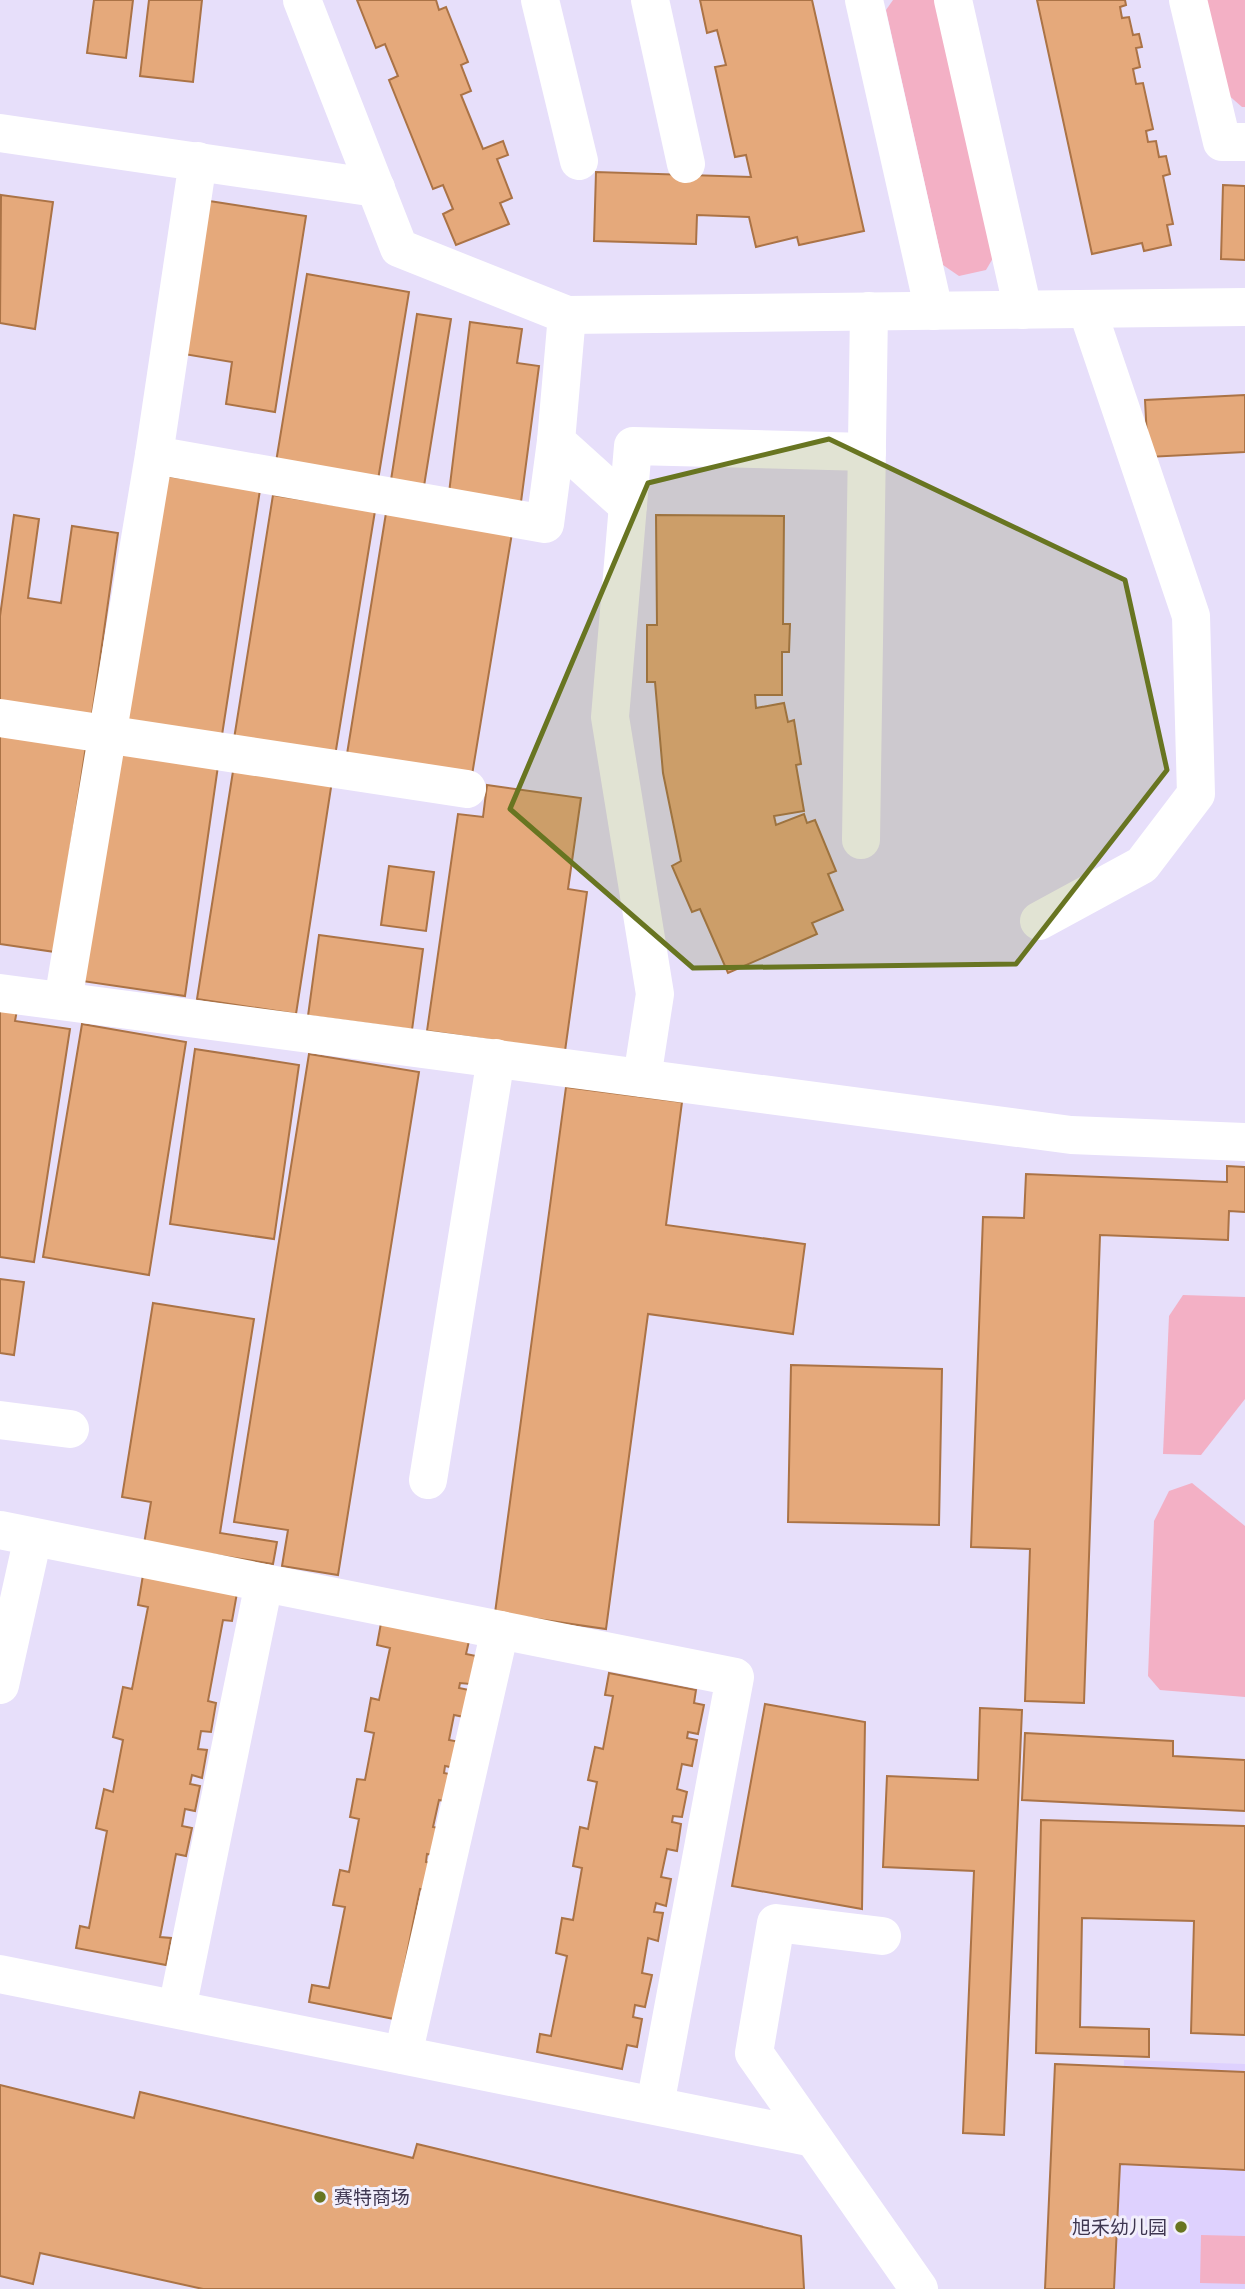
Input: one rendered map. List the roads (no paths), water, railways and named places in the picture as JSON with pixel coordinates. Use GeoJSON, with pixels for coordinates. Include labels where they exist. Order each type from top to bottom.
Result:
{"type":"FeatureCollection","features":[{"type":"Feature","properties":{"kind":"lane"},"geometry":{"type":"LineString","coordinates":[[302,0],[399,248],[566,315],[1245,307]]}},
{"type":"Feature","properties":{"kind":"lane"},"geometry":{"type":"LineString","coordinates":[[540,0],[579,161]]}},
{"type":"Feature","properties":{"kind":"lane"},"geometry":{"type":"LineString","coordinates":[[650,0],[686,164]]}},
{"type":"Feature","properties":{"kind":"lane"},"geometry":{"type":"LineString","coordinates":[[864,0],[934,310]]}},
{"type":"Feature","properties":{"kind":"lane"},"geometry":{"type":"LineString","coordinates":[[953,0],[1023,310]]}},
{"type":"Feature","properties":{"kind":"lane"},"geometry":{"type":"LineString","coordinates":[[1188,0],[1222,142],[1245,142]]}},
{"type":"Feature","properties":{"kind":"lane"},"geometry":{"type":"LineString","coordinates":[[0,133],[376,188]]}},
{"type":"Feature","properties":{"kind":"lane"},"geometry":{"type":"LineString","coordinates":[[63,1001],[154,455],[198,161]]}},
{"type":"Feature","properties":{"kind":"lane"},"geometry":{"type":"LineString","coordinates":[[1039,921],[1142,865],[1196,794],[1191,616],[1087,309]]}},
{"type":"Feature","properties":{"kind":"lane"},"geometry":{"type":"LineString","coordinates":[[861,840],[869,311]]}},
{"type":"Feature","properties":{"kind":"lane"},"geometry":{"type":"LineString","coordinates":[[154,455],[545,524],[566,315]]}},
{"type":"Feature","properties":{"kind":"lane"},"geometry":{"type":"LineString","coordinates":[[555,441],[628,506]]}},
{"type":"Feature","properties":{"kind":"lane"},"geometry":{"type":"LineString","coordinates":[[642,1078],[655,994],[610,717],[633,446],[867,453]]}},
{"type":"Feature","properties":{"kind":"lane"},"geometry":{"type":"LineString","coordinates":[[0,718],[467,789]]}},
{"type":"Feature","properties":{"kind":"lane"},"geometry":{"type":"LineString","coordinates":[[0,993],[1071,1135],[1245,1142]]}},
{"type":"Feature","properties":{"kind":"lane"},"geometry":{"type":"LineString","coordinates":[[428,1480],[496,1058]]}},
{"type":"Feature","properties":{"kind":"lane"},"geometry":{"type":"LineString","coordinates":[[0,1420],[70,1429]]}},
{"type":"Feature","properties":{"kind":"lane"},"geometry":{"type":"LineString","coordinates":[[0,1685],[16,1533],[735,1677],[655,2105]]}},
{"type":"Feature","properties":{"kind":"lane"},"geometry":{"type":"LineString","coordinates":[[177,2009],[264,1583]]}},
{"type":"Feature","properties":{"kind":"lane"},"geometry":{"type":"LineString","coordinates":[[403,2055],[500,1630]]}},
{"type":"Feature","properties":{"kind":"lane"},"geometry":{"type":"LineString","coordinates":[[881,1936],[776,1923],[754,2053],[919,2289]]}},
{"type":"Feature","properties":{"kind":"lane"},"geometry":{"type":"LineString","coordinates":[[0,1973],[814,2138]]}},
{"type":"Feature","properties":{"kind":"lane"},"geometry":{"type":"LineString","coordinates":[[890,2289],[892,2250]]}},
{"type":"Feature","properties":{"kind":"place","name":"赛特商场"},"geometry":{"type":"Point","coordinates":[320,2197]}},
{"type":"Feature","properties":{"kind":"place","name":"旭禾幼儿园"},"geometry":{"type":"Point","coordinates":[1181,2227]}}]}
